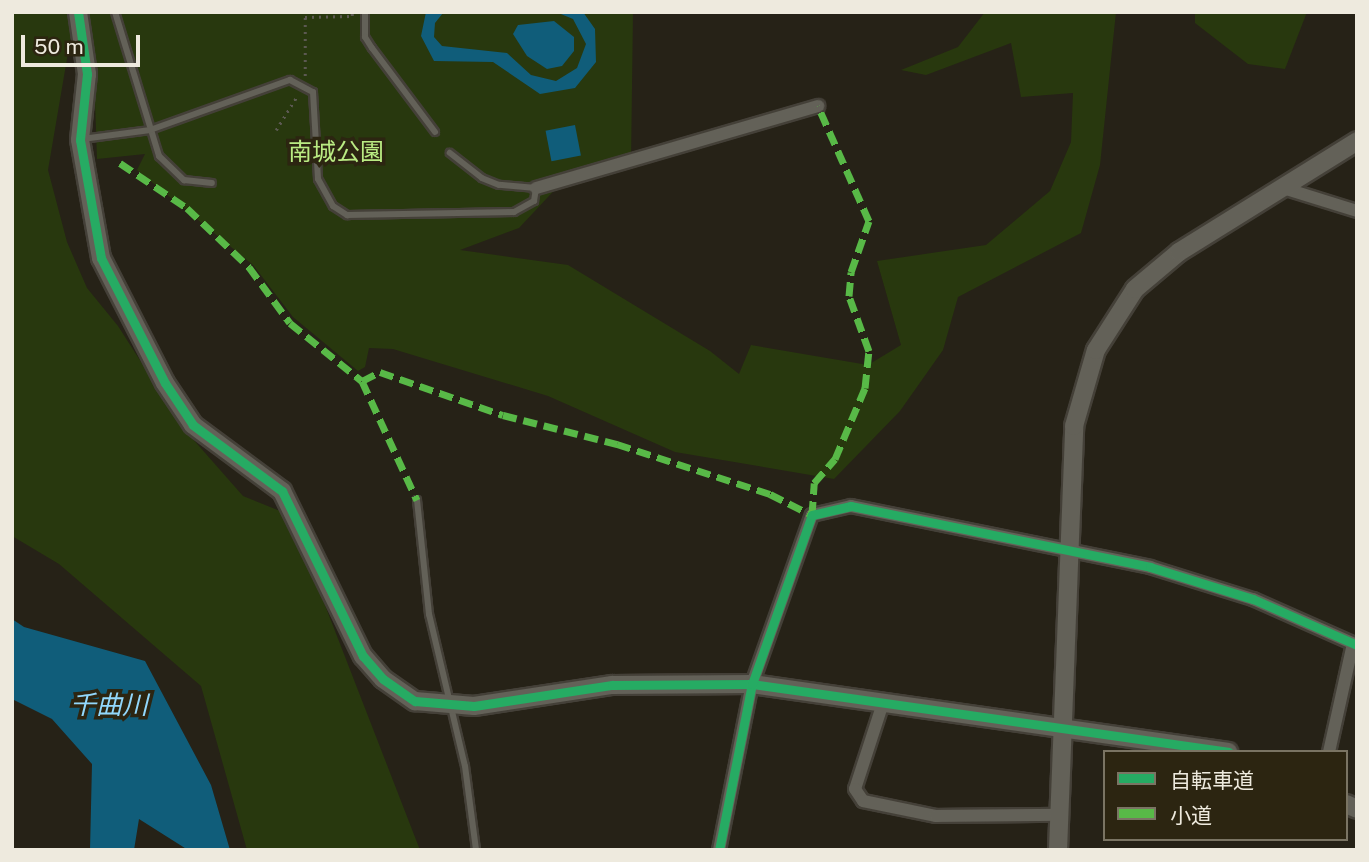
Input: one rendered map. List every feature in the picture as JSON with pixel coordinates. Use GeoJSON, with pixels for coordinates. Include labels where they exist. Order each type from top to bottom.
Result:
{"type":"FeatureCollection","features":[{"type":"Feature","properties":{"kind":"street"},"geometry":{"type":"LineString","coordinates":[[78,12],[87,74],[80,140],[101,258],[165,383],[193,425],[282,491],[363,656],[383,679],[415,701],[449,707],[612,685],[752,684],[882,706],[1213,750]]}},
{"type":"Feature","properties":{"kind":"street"},"geometry":{"type":"LineString","coordinates":[[536,188],[818,106]]}},
{"type":"Feature","properties":{"kind":"street"},"geometry":{"type":"LineString","coordinates":[[1058,850],[1074,426],[1083,385],[1111,322],[1135,289],[1179,253],[1357,141]]}},
{"type":"Feature","properties":{"kind":"street"},"geometry":{"type":"LineString","coordinates":[[1280,187],[1357,211]]}},
{"type":"Feature","properties":{"kind":"street"},"geometry":{"type":"LineString","coordinates":[[719,850],[752,684],[812,515],[851,506],[966,532],[1019,537],[1069,553],[1150,567],[1253,599],[1355,644],[1329,750]]}},
{"type":"Feature","properties":{"kind":"street"},"geometry":{"type":"LineString","coordinates":[[882,706],[855,789],[863,801],[936,816],[1059,815]]}},
{"type":"Feature","properties":{"kind":"lane"},"geometry":{"type":"LineString","coordinates":[[115,12],[159,156],[184,180],[212,183]]}},
{"type":"Feature","properties":{"kind":"lane"},"geometry":{"type":"LineString","coordinates":[[365,12],[365,37],[435,132]]}},
{"type":"Feature","properties":{"kind":"lane"},"geometry":{"type":"LineString","coordinates":[[80,140],[150,130],[290,80],[305,85],[313,92],[317,109],[318,179],[333,206],[347,215],[514,212],[534,201],[536,188],[499,185],[482,178],[450,153]]}},
{"type":"Feature","properties":{"kind":"lane"},"geometry":{"type":"LineString","coordinates":[[417,500],[429,614],[465,766],[476,850]]}},
{"type":"Feature","properties":{"kind":"path"},"geometry":{"type":"LineString","coordinates":[[276,130],[305,85],[305,17],[352,16],[352,12]]}},
{"type":"Feature","properties":{"kind":"green space"},"geometry":{"type":"Polygon","coordinates":[[[12,12],[80,12],[70,41],[48,170],[67,242],[87,288],[118,326],[184,429],[243,496],[290,515],[420,850],[247,850],[201,686],[59,564],[12,536],[12,12]]]}},
{"type":"Feature","properties":{"kind":"green space","name":"南城公園"},"geometry":{"type":"Polygon","coordinates":[[[84,12],[633,12],[631,162],[563,181],[519,228],[460,250],[568,265],[710,351],[739,374],[751,345],[868,365],[901,345],[877,261],[986,245],[1050,191],[1071,142],[1073,93],[1021,97],[1011,43],[926,75],[901,70],[958,47],[985,12],[1116,12],[1100,165],[1081,233],[958,297],[943,350],[900,411],[834,479],[675,452],[548,396],[393,349],[369,348],[365,367],[358,371],[293,317],[253,265],[137,170],[145,154],[97,159],[93,43],[84,12]]]}},
{"type":"Feature","properties":{"kind":"green space"},"geometry":{"type":"Polygon","coordinates":[[[1195,12],[1307,12],[1285,69],[1248,64],[1195,23],[1195,12]]]}},
{"type":"Feature","properties":{"kind":"water"},"geometry":{"type":"Polygon","coordinates":[[[426,12],[556,12],[583,12],[595,29],[596,62],[575,88],[540,94],[493,62],[434,61],[421,36],[426,12]],[[556,12],[443,13],[435,23],[434,37],[442,46],[507,53],[531,75],[556,81],[577,68],[586,44],[573,19],[556,12]]]}},
{"type":"Feature","properties":{"kind":"water"},"geometry":{"type":"Polygon","coordinates":[[[554,21],[574,37],[574,51],[562,66],[547,69],[527,56],[513,34],[518,25],[554,21]]]}},
{"type":"Feature","properties":{"kind":"water"},"geometry":{"type":"Polygon","coordinates":[[[575,125],[581,155],[551,161],[546,131],[575,125]]]}},
{"type":"Feature","properties":{"kind":"water","name":"千曲川"},"geometry":{"type":"Polygon","coordinates":[[[12,619],[24,627],[145,661],[211,785],[230,850],[188,850],[139,819],[134,850],[90,850],[92,764],[52,719],[12,699],[12,619]]]}},
{"type":"Feature","properties":{"kind":"marked path"},"geometry":{"type":"LineString","coordinates":[[362,381],[380,372],[503,415],[617,444],[770,494],[812,515],[814,483],[835,459],[865,388],[869,351],[849,296],[851,272],[869,221],[818,106]]}},
{"type":"Feature","properties":{"kind":"marked path"},"geometry":{"type":"LineString","coordinates":[[120,163],[187,208],[249,267],[290,323],[362,381],[417,500]]}},
{"type":"Feature","properties":{"kind":"cycle path"},"geometry":{"type":"LineString","coordinates":[[78,12],[87,74],[80,140],[101,258],[165,383],[193,425],[282,491],[363,656],[383,679],[415,701],[474,706],[612,685],[752,684],[1214,750]]}},
{"type":"Feature","properties":{"kind":"cycle path"},"geometry":{"type":"LineString","coordinates":[[719,850],[752,684],[812,515],[851,506],[1150,567],[1253,599],[1357,645]]}}]}
